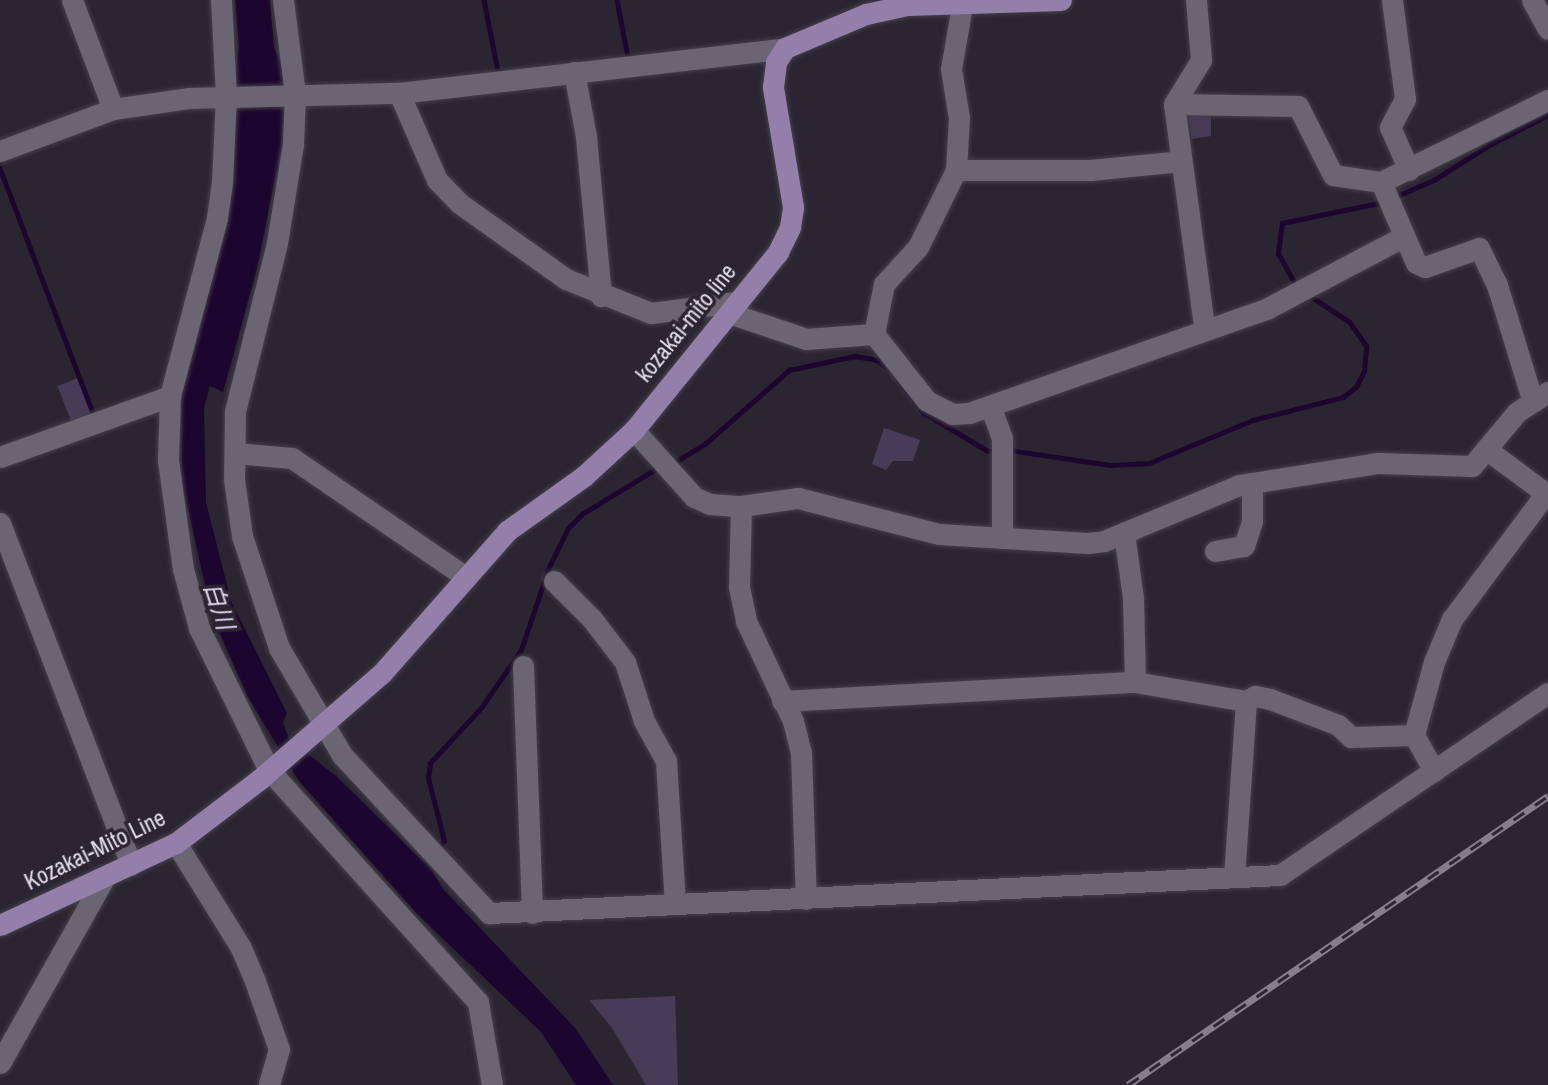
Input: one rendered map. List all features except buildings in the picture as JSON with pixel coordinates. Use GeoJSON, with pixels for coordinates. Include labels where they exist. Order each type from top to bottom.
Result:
{"type":"FeatureCollection","features":[{"type":"Feature","properties":{"kind":"main road"},"geometry":{"type":"LineString","coordinates":[[785,48],[865,7],[1061,0]]}},
{"type":"Feature","properties":{"kind":"main road","name":"kozakai-mito line"},"geometry":{"type":"LineString","coordinates":[[272,767],[389,665],[507,531],[584,476],[634,430],[778,252],[790,227],[793,207],[773,87],[776,62],[785,48]]}},
{"type":"Feature","properties":{"kind":"main road","name":"Kozakai-Mito Line"},"geometry":{"type":"LineString","coordinates":[[0,925],[176,843],[272,767]]}},
{"type":"Feature","properties":{"kind":"street"},"geometry":{"type":"LineString","coordinates":[[72,0],[113,109]]}},
{"type":"Feature","properties":{"kind":"street"},"geometry":{"type":"LineString","coordinates":[[221,0],[228,95],[217,218],[170,396],[168,460],[183,569],[199,628],[272,767],[478,1002],[492,1085]]}},
{"type":"Feature","properties":{"kind":"street"},"geometry":{"type":"LineString","coordinates":[[283,0],[291,94],[287,194],[235,411],[235,453],[242,536],[257,590],[279,648],[321,727],[342,755],[489,913],[1280,875],[1548,693]]}},
{"type":"Feature","properties":{"kind":"street"},"geometry":{"type":"LineString","coordinates":[[1196,0],[1201,60],[1174,104],[1204,327]]}},
{"type":"Feature","properties":{"kind":"street"},"geometry":{"type":"LineString","coordinates":[[1392,0],[1405,99],[1390,127],[1409,170]]}},
{"type":"Feature","properties":{"kind":"street"},"geometry":{"type":"LineString","coordinates":[[1532,0],[1548,29]]}},
{"type":"Feature","properties":{"kind":"street"},"geometry":{"type":"LineString","coordinates":[[874,334],[884,284],[918,247],[937,217],[956,170],[959,118],[951,69],[962,5]]}},
{"type":"Feature","properties":{"kind":"street"},"geometry":{"type":"LineString","coordinates":[[0,151],[113,109],[228,95],[399,93],[785,48]]}},
{"type":"Feature","properties":{"kind":"street"},"geometry":{"type":"LineString","coordinates":[[574,72],[586,137],[601,296]]}},
{"type":"Feature","properties":{"kind":"street"},"geometry":{"type":"LineString","coordinates":[[399,93],[437,180],[459,203],[554,272],[601,296],[651,313],[731,307],[806,339],[874,334]]}},
{"type":"Feature","properties":{"kind":"street"},"geometry":{"type":"LineString","coordinates":[[1386,195],[1409,170],[1548,100]]}},
{"type":"Feature","properties":{"kind":"street"},"geometry":{"type":"LineString","coordinates":[[1174,104],[1298,106],[1333,175],[1386,195]]}},
{"type":"Feature","properties":{"kind":"street"},"geometry":{"type":"LineString","coordinates":[[956,170],[1077,170],[1181,161]]}},
{"type":"Feature","properties":{"kind":"street"},"geometry":{"type":"LineString","coordinates":[[634,430],[694,497],[710,504],[741,506],[806,499],[939,534],[1088,543],[1124,534],[1252,483],[1378,463],[1472,466],[1517,412],[1541,397],[1497,285],[1479,248],[1425,267],[1416,263],[1401,238],[1386,195]]}},
{"type":"Feature","properties":{"kind":"street"},"geometry":{"type":"LineString","coordinates":[[874,334],[939,410],[951,414],[991,408],[1006,397],[1303,292],[1401,238]]}},
{"type":"Feature","properties":{"kind":"street"},"geometry":{"type":"LineString","coordinates":[[0,457],[170,396]]}},
{"type":"Feature","properties":{"kind":"street"},"geometry":{"type":"LineString","coordinates":[[991,408],[1002,438],[1004,461],[1002,538]]}},
{"type":"Feature","properties":{"kind":"street"},"geometry":{"type":"LineString","coordinates":[[1434,771],[1414,735],[1434,662],[1452,619],[1547,494],[1486,449]]}},
{"type":"Feature","properties":{"kind":"street"},"geometry":{"type":"LineString","coordinates":[[235,453],[292,458],[466,577]]}},
{"type":"Feature","properties":{"kind":"street"},"geometry":{"type":"LineString","coordinates":[[1215,551],[1244,546],[1252,522],[1252,483]]}},
{"type":"Feature","properties":{"kind":"street"},"geometry":{"type":"LineString","coordinates":[[741,506],[738,587],[760,659],[782,701],[801,752],[806,899]]}},
{"type":"Feature","properties":{"kind":"street"},"geometry":{"type":"LineString","coordinates":[[0,523],[131,865]]}},
{"type":"Feature","properties":{"kind":"street"},"geometry":{"type":"LineString","coordinates":[[1124,534],[1133,598],[1135,682]]}},
{"type":"Feature","properties":{"kind":"street"},"geometry":{"type":"LineString","coordinates":[[554,582],[592,619],[625,662],[644,721],[666,761],[675,904]]}},
{"type":"Feature","properties":{"kind":"street"},"geometry":{"type":"LineString","coordinates":[[523,666],[531,913]]}},
{"type":"Feature","properties":{"kind":"street"},"geometry":{"type":"LineString","coordinates":[[782,701],[1135,682],[1246,701],[1255,696],[1270,699],[1338,725],[1352,737],[1414,735]]}},
{"type":"Feature","properties":{"kind":"street"},"geometry":{"type":"LineString","coordinates":[[1234,876],[1246,701]]}},
{"type":"Feature","properties":{"kind":"street"},"geometry":{"type":"LineString","coordinates":[[176,843],[236,938],[255,981],[279,1049],[269,1085]]}},
{"type":"Feature","properties":{"kind":"street"},"geometry":{"type":"LineString","coordinates":[[0,1063],[105,877]]}},
{"type":"Feature","properties":{"kind":"shaded area"},"geometry":{"type":"Polygon","coordinates":[[[1187,114],[1211,114],[1211,136],[1192,139],[1187,114]]]}},
{"type":"Feature","properties":{"kind":"shaded area"},"geometry":{"type":"Polygon","coordinates":[[[78,378],[93,417],[73,425],[57,386],[78,378]]]}},
{"type":"Feature","properties":{"kind":"shaded area"},"geometry":{"type":"Polygon","coordinates":[[[884,428],[920,440],[913,461],[893,461],[886,470],[872,464],[884,428]]]}},
{"type":"Feature","properties":{"kind":"shaded area"},"geometry":{"type":"Polygon","coordinates":[[[675,996],[678,1085],[646,1085],[612,1028],[589,1000],[675,996]]]}},
{"type":"Feature","properties":{"kind":"water","name":"白川"},"geometry":{"type":"Polygon","coordinates":[[[235,0],[270,0],[274,47],[284,72],[284,102],[281,149],[257,269],[223,392],[210,386],[204,408],[206,502],[231,601],[287,713],[283,722],[289,739],[336,776],[431,869],[443,889],[576,1029],[613,1085],[576,1085],[541,1032],[416,913],[299,781],[247,696],[212,615],[182,483],[181,383],[234,175],[227,151],[239,46],[235,0]]]}},
{"type":"Feature","properties":{"kind":"waterway"},"geometry":{"type":"LineString","coordinates":[[484,0],[498,71]]}},
{"type":"Feature","properties":{"kind":"waterway"},"geometry":{"type":"LineString","coordinates":[[617,0],[628,57]]}},
{"type":"Feature","properties":{"kind":"waterway"},"geometry":{"type":"LineString","coordinates":[[1395,197],[1434,180],[1491,144],[1548,115]]}},
{"type":"Feature","properties":{"kind":"waterway"},"geometry":{"type":"LineString","coordinates":[[0,168],[94,415]]}},
{"type":"Feature","properties":{"kind":"waterway"},"geometry":{"type":"LineString","coordinates":[[1296,286],[1278,254],[1282,223],[1383,202]]}},
{"type":"Feature","properties":{"kind":"waterway"},"geometry":{"type":"LineString","coordinates":[[1009,450],[1110,465],[1149,463],[1253,420],[1343,397],[1356,387],[1364,371],[1366,346],[1349,322],[1308,295]]}},
{"type":"Feature","properties":{"kind":"waterway"},"geometry":{"type":"LineString","coordinates":[[674,463],[706,443],[789,370],[855,356],[877,360],[892,371]]}},
{"type":"Feature","properties":{"kind":"waterway"},"geometry":{"type":"LineString","coordinates":[[899,381],[924,413],[988,451],[997,451]]}},
{"type":"Feature","properties":{"kind":"waterway"},"geometry":{"type":"LineString","coordinates":[[439,846],[444,841],[428,778],[430,763],[481,708],[521,650],[549,567],[568,528],[582,514],[659,467]]}},
{"type":"Feature","properties":{"kind":"railway"},"geometry":{"type":"LineString","coordinates":[[1128,1085],[1548,796]]}}]}
